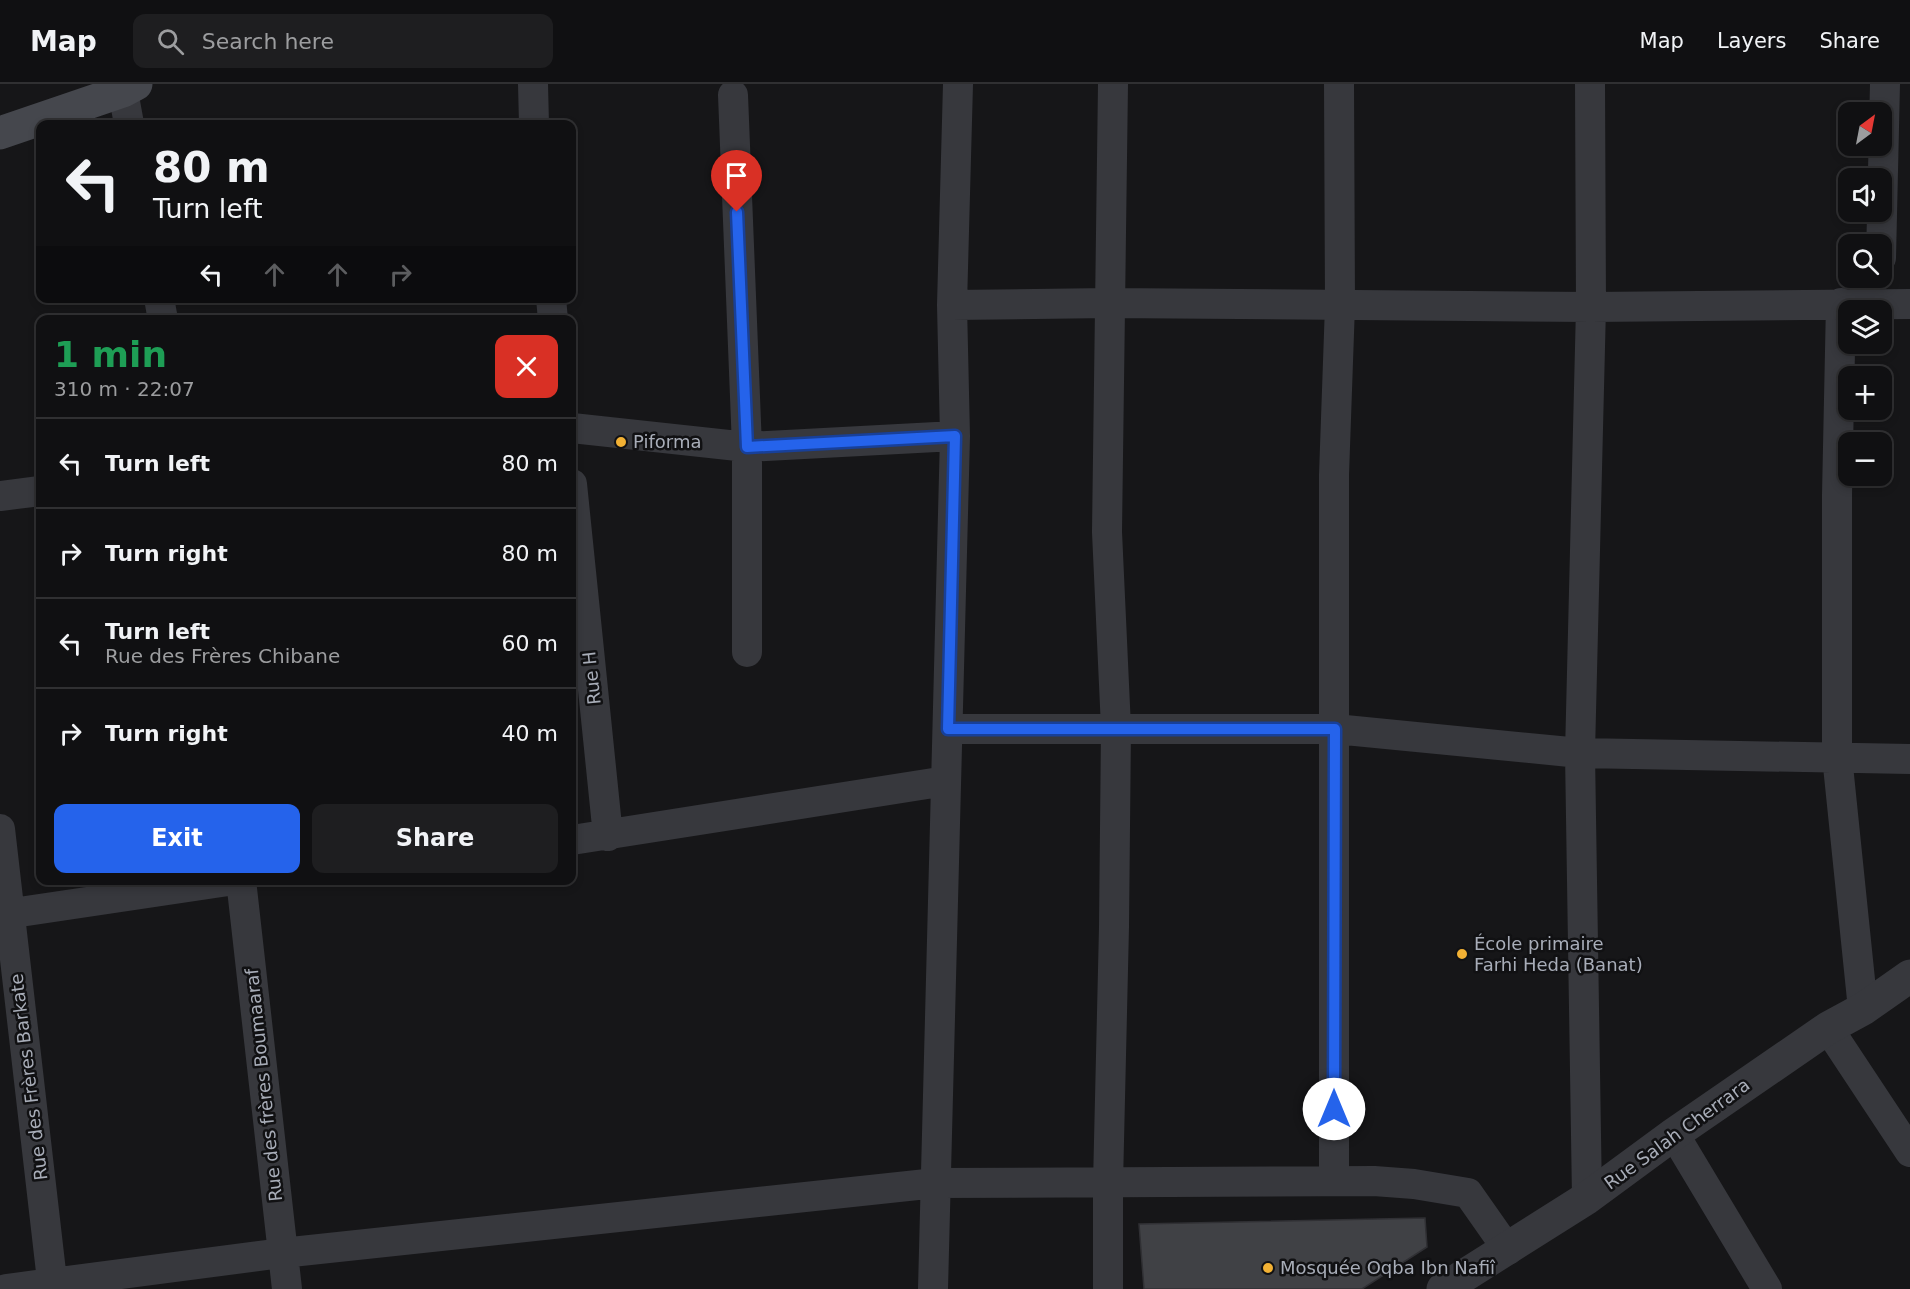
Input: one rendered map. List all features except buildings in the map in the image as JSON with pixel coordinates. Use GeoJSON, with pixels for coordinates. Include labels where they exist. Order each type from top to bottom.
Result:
{"type":"FeatureCollection","features":[{"type":"Feature","properties":{"kind":"main road"},"geometry":{"type":"LineString","coordinates":[[0,133],[128,86]]}},
{"type":"Feature","properties":{"kind":"street"},"geometry":{"type":"LineString","coordinates":[[533,84],[534,120]]}},
{"type":"Feature","properties":{"kind":"street"},"geometry":{"type":"LineString","coordinates":[[933,1289],[955,436],[952,306],[958,84]]}},
{"type":"Feature","properties":{"kind":"street"},"geometry":{"type":"LineString","coordinates":[[1108,1289],[1116,728],[1107,532],[1113,84]]}},
{"type":"Feature","properties":{"kind":"street"},"geometry":{"type":"LineString","coordinates":[[1334,1180],[1334,475],[1340,305],[1339,84]]}},
{"type":"Feature","properties":{"kind":"street"},"geometry":{"type":"LineString","coordinates":[[1587,1198],[1580,753],[1591,307],[1590,84]]}},
{"type":"Feature","properties":{"kind":"street"},"geometry":{"type":"LineString","coordinates":[[1882,234],[1885,84]]}},
{"type":"Feature","properties":{"kind":"street"},"geometry":{"type":"LineString","coordinates":[[128,86],[129,120]]}},
{"type":"Feature","properties":{"kind":"street"},"geometry":{"type":"LineString","coordinates":[[732,95],[747,447],[747,652]]}},
{"type":"Feature","properties":{"kind":"street"},"geometry":{"type":"LineString","coordinates":[[1851,300],[1880,291],[1910,304]]}},
{"type":"Feature","properties":{"kind":"street"},"geometry":{"type":"LineString","coordinates":[[952,306],[1109,303],[1591,307],[1838,303]]}},
{"type":"Feature","properties":{"kind":"street"},"geometry":{"type":"LineString","coordinates":[[1840,354],[1837,495],[1837,756],[1863,1009]]}},
{"type":"Feature","properties":{"kind":"street"},"geometry":{"type":"LineString","coordinates":[[576,428],[747,447],[955,436]]}},
{"type":"Feature","properties":{"kind":"street"},"geometry":{"type":"LineString","coordinates":[[0,496],[36,492]]}},
{"type":"Feature","properties":{"kind":"street","name":"Rue H"},"geometry":{"type":"LineString","coordinates":[[576,523],[608,836]]}},
{"type":"Feature","properties":{"kind":"street"},"geometry":{"type":"LineString","coordinates":[[948,729],[1335,729],[1580,753],[1910,759]]}},
{"type":"Feature","properties":{"kind":"street"},"geometry":{"type":"LineString","coordinates":[[576,840],[946,781]]}},
{"type":"Feature","properties":{"kind":"street","name":"Rue des Frères Barkate"},"geometry":{"type":"LineString","coordinates":[[0,829],[5,914],[53,1286]]}},
{"type":"Feature","properties":{"kind":"street"},"geometry":{"type":"LineString","coordinates":[[5,914],[201,885]]}},
{"type":"Feature","properties":{"kind":"street","name":"Rue des frères Boumaaraf"},"geometry":{"type":"LineString","coordinates":[[242,885],[287,1289]]}},
{"type":"Feature","properties":{"kind":"street","name":"Rue Salah Cherrara"},"geometry":{"type":"LineString","coordinates":[[1443,1289],[1587,1198],[1674,1134],[1828,1028],[1863,1009],[1910,976]]}},
{"type":"Feature","properties":{"kind":"street"},"geometry":{"type":"LineString","coordinates":[[1828,1028],[1910,1152]]}},
{"type":"Feature","properties":{"kind":"street"},"geometry":{"type":"LineString","coordinates":[[1674,1134],[1767,1289]]}},
{"type":"Feature","properties":{"kind":"street"},"geometry":{"type":"LineString","coordinates":[[6,1289],[53,1286],[282,1253],[936,1183],[1108,1184],[1334,1180],[1414,1184],[1468,1193],[1508,1250]]}},
{"type":"Feature","properties":{"kind":"place","name":"Piforma"},"geometry":{"type":"Point","coordinates":[621,442]}},
{"type":"Feature","properties":{"kind":"place","name":"École primaire Farhi Heda (Banat)"},"geometry":{"type":"Point","coordinates":[1462,954]}},
{"type":"Feature","properties":{"kind":"place","name":"Mosquée Oqba Ibn Nafiî"},"geometry":{"type":"Point","coordinates":[1268,1268]}},
{"type":"Feature","properties":{"kind":"route"},"geometry":{"type":"LineString","coordinates":[[737,212],[747,447],[955,436],[948,729],[1335,729],[1334,1109]]}}]}
